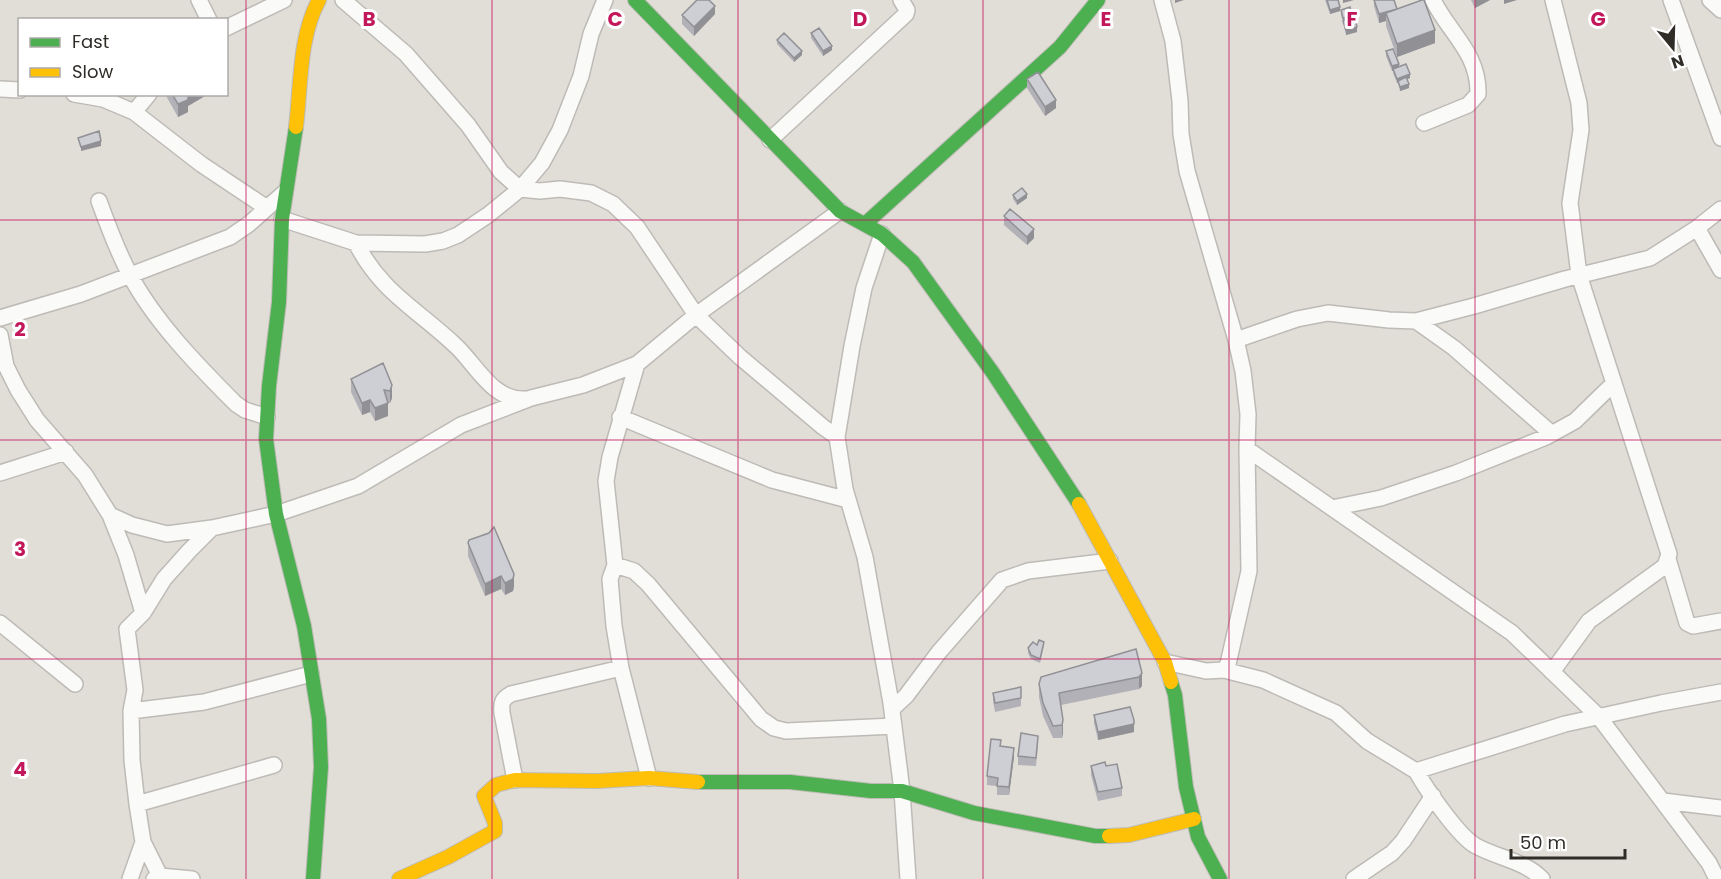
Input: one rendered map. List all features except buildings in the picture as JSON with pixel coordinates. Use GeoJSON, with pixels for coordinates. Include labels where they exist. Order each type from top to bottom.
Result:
{"type":"FeatureCollection","features":[{"type":"Feature","properties":{"kind":"street"},"geometry":{"type":"LineString","coordinates":[[199,0],[208,18]]}},
{"type":"Feature","properties":{"kind":"street"},"geometry":{"type":"LineString","coordinates":[[228,27],[284,0]]}},
{"type":"Feature","properties":{"kind":"street"},"geometry":{"type":"LineString","coordinates":[[313,879],[321,766],[319,719],[304,626],[276,514],[266,439],[279,302],[285,192],[294,149],[305,43],[314,9],[319,0]]}},
{"type":"Feature","properties":{"kind":"street"},"geometry":{"type":"LineString","coordinates":[[343,0],[406,54],[468,125],[501,172],[520,189],[540,191],[560,189],[591,193],[613,204],[637,227],[696,315],[740,357],[823,428],[837,437]]}},
{"type":"Feature","properties":{"kind":"street"},"geometry":{"type":"LineString","coordinates":[[282,219],[356,243],[425,244],[443,241],[458,235],[520,189],[542,163],[560,130],[581,76],[591,34],[605,0]]}},
{"type":"Feature","properties":{"kind":"street"},"geometry":{"type":"LineString","coordinates":[[635,0],[840,211],[882,234],[913,262],[993,374],[1071,490],[1165,662],[1175,695],[1186,787],[1198,837],[1220,879]]}},
{"type":"Feature","properties":{"kind":"street"},"geometry":{"type":"LineString","coordinates":[[770,140],[906,14],[907,10],[901,0]]}},
{"type":"Feature","properties":{"kind":"street"},"geometry":{"type":"LineString","coordinates":[[865,224],[1060,47],[1098,0]]}},
{"type":"Feature","properties":{"kind":"street"},"geometry":{"type":"LineString","coordinates":[[1162,0],[1173,41],[1180,101],[1181,134],[1187,171],[1236,340],[1243,371],[1248,414],[1246,449],[1249,571],[1228,664],[1224,670]]}},
{"type":"Feature","properties":{"kind":"street"},"geometry":{"type":"LineString","coordinates":[[1424,123],[1468,105],[1478,94],[1475,69],[1466,48],[1433,0]]}},
{"type":"Feature","properties":{"kind":"street"},"geometry":{"type":"LineString","coordinates":[[1552,672],[1589,621],[1665,566],[1669,554],[1579,275],[1570,203],[1581,130],[1579,103],[1553,0]]}},
{"type":"Feature","properties":{"kind":"street"},"geometry":{"type":"LineString","coordinates":[[1671,0],[1721,138]]}},
{"type":"Feature","properties":{"kind":"street"},"geometry":{"type":"LineString","coordinates":[[1710,0],[1721,10]]}},
{"type":"Feature","properties":{"kind":"street"},"geometry":{"type":"LineString","coordinates":[[0,89],[18,90]]}},
{"type":"Feature","properties":{"kind":"street"},"geometry":{"type":"LineString","coordinates":[[86,96],[103,99],[135,112],[201,164],[267,208]]}},
{"type":"Feature","properties":{"kind":"street"},"geometry":{"type":"LineString","coordinates":[[135,112],[147,96]]}},
{"type":"Feature","properties":{"kind":"street"},"geometry":{"type":"LineString","coordinates":[[0,318],[81,294],[230,237],[249,224],[285,192]]}},
{"type":"Feature","properties":{"kind":"street"},"geometry":{"type":"LineString","coordinates":[[99,201],[111,235],[130,275],[164,326],[220,388],[245,410],[267,417]]}},
{"type":"Feature","properties":{"kind":"street"},"geometry":{"type":"LineString","coordinates":[[1236,340],[1297,319],[1328,313],[1416,321],[1579,275],[1650,258],[1697,228],[1720,205]]}},
{"type":"Feature","properties":{"kind":"street"},"geometry":{"type":"LineString","coordinates":[[110,515],[132,525],[167,534],[212,528],[276,514],[358,486],[461,425],[531,398],[583,385],[637,364],[696,315],[840,211]]}},
{"type":"Feature","properties":{"kind":"street"},"geometry":{"type":"LineString","coordinates":[[1697,228],[1721,270]]}},
{"type":"Feature","properties":{"kind":"street"},"geometry":{"type":"LineString","coordinates":[[882,234],[864,288],[837,437],[848,500],[865,557],[892,709],[902,791],[908,879]]}},
{"type":"Feature","properties":{"kind":"street"},"geometry":{"type":"LineString","coordinates":[[356,243],[366,263],[389,290],[459,349],[496,390],[514,400],[531,398]]}},
{"type":"Feature","properties":{"kind":"street"},"geometry":{"type":"LineString","coordinates":[[1416,321],[1454,348],[1552,434]]}},
{"type":"Feature","properties":{"kind":"street"},"geometry":{"type":"LineString","coordinates":[[0,335],[6,366],[18,390],[37,420],[85,475],[110,515],[126,555],[143,614]]}},
{"type":"Feature","properties":{"kind":"street"},"geometry":{"type":"LineString","coordinates":[[637,364],[620,417],[606,480],[615,565],[610,579],[614,627],[621,668],[649,778]]}},
{"type":"Feature","properties":{"kind":"street"},"geometry":{"type":"LineString","coordinates":[[1332,508],[1380,498],[1456,473],[1552,434],[1575,421],[1614,383]]}},
{"type":"Feature","properties":{"kind":"street"},"geometry":{"type":"LineString","coordinates":[[620,417],[772,480],[848,500]]}},
{"type":"Feature","properties":{"kind":"street"},"geometry":{"type":"LineString","coordinates":[[1246,449],[1512,633],[1599,717],[1709,863],[1717,879]]}},
{"type":"Feature","properties":{"kind":"street"},"geometry":{"type":"LineString","coordinates":[[0,473],[66,453]]}},
{"type":"Feature","properties":{"kind":"street"},"geometry":{"type":"LineString","coordinates":[[192,879],[157,877],[143,842],[132,760],[131,711],[135,690],[127,629],[143,614],[164,579],[212,528]]}},
{"type":"Feature","properties":{"kind":"street"},"geometry":{"type":"LineString","coordinates":[[1668,559],[1687,623],[1693,626],[1721,621]]}},
{"type":"Feature","properties":{"kind":"street"},"geometry":{"type":"LineString","coordinates":[[892,709],[906,696],[939,652],[1002,580],[1028,571],[1110,561]]}},
{"type":"Feature","properties":{"kind":"street"},"geometry":{"type":"LineString","coordinates":[[615,565],[634,571],[648,584],[761,719],[774,728],[786,731],[894,726]]}},
{"type":"Feature","properties":{"kind":"street"},"geometry":{"type":"LineString","coordinates":[[0,623],[75,684]]}},
{"type":"Feature","properties":{"kind":"street"},"geometry":{"type":"LineString","coordinates":[[1165,662],[1206,671],[1224,670],[1263,680],[1336,713],[1368,741],[1416,771],[1466,840],[1522,865],[1542,879]]}},
{"type":"Feature","properties":{"kind":"street"},"geometry":{"type":"LineString","coordinates":[[515,780],[502,713],[501,705],[504,698],[511,694],[621,668]]}},
{"type":"Feature","properties":{"kind":"street"},"geometry":{"type":"LineString","coordinates":[[131,711],[204,702],[311,674]]}},
{"type":"Feature","properties":{"kind":"street"},"geometry":{"type":"LineString","coordinates":[[1416,771],[1565,724],[1721,692]]}},
{"type":"Feature","properties":{"kind":"street"},"geometry":{"type":"LineString","coordinates":[[137,804],[274,765]]}},
{"type":"Feature","properties":{"kind":"street"},"geometry":{"type":"LineString","coordinates":[[399,879],[448,857],[495,831],[495,823],[484,796],[496,785],[515,780],[597,781],[649,778],[718,783],[790,782],[871,791],[902,791],[974,813],[1095,836],[1129,835],[1194,819]]}},
{"type":"Feature","properties":{"kind":"street"},"geometry":{"type":"LineString","coordinates":[[1354,879],[1392,853],[1403,841],[1433,796]]}},
{"type":"Feature","properties":{"kind":"street"},"geometry":{"type":"LineString","coordinates":[[1663,801],[1721,808]]}},
{"type":"Feature","properties":{"kind":"street"},"geometry":{"type":"LineString","coordinates":[[130,879],[143,842]]}},
{"type":"Feature","properties":{"kind":"traffic: fast"},"geometry":{"type":"LineString","coordinates":[[635,0],[840,211],[882,234],[913,262],[993,373],[1079,504]]}},
{"type":"Feature","properties":{"kind":"traffic: fast"},"geometry":{"type":"LineString","coordinates":[[865,224],[1060,47],[1098,0]]}},
{"type":"Feature","properties":{"kind":"traffic: fast"},"geometry":{"type":"LineString","coordinates":[[296,127],[282,219],[279,302],[269,386],[266,439],[276,514],[304,626],[319,719],[321,767],[313,879]]}},
{"type":"Feature","properties":{"kind":"traffic: fast"},"geometry":{"type":"LineString","coordinates":[[1171,682],[1175,695],[1186,787],[1198,837],[1220,879]]}},
{"type":"Feature","properties":{"kind":"traffic: fast"},"geometry":{"type":"LineString","coordinates":[[698,782],[790,782],[871,791],[902,791],[974,813],[1095,836],[1109,836]]}},
{"type":"Feature","properties":{"kind":"traffic: slow"},"geometry":{"type":"LineString","coordinates":[[296,127],[304,45],[312,14],[319,0]]}},
{"type":"Feature","properties":{"kind":"traffic: slow"},"geometry":{"type":"LineString","coordinates":[[1079,504],[1165,662],[1171,682]]}},
{"type":"Feature","properties":{"kind":"traffic: slow"},"geometry":{"type":"LineString","coordinates":[[399,879],[448,857],[495,831],[495,823],[484,796],[496,785],[515,780],[597,781],[649,778],[698,782]]}},
{"type":"Feature","properties":{"kind":"traffic: slow"},"geometry":{"type":"LineString","coordinates":[[1109,836],[1129,835],[1194,819]]}}]}
